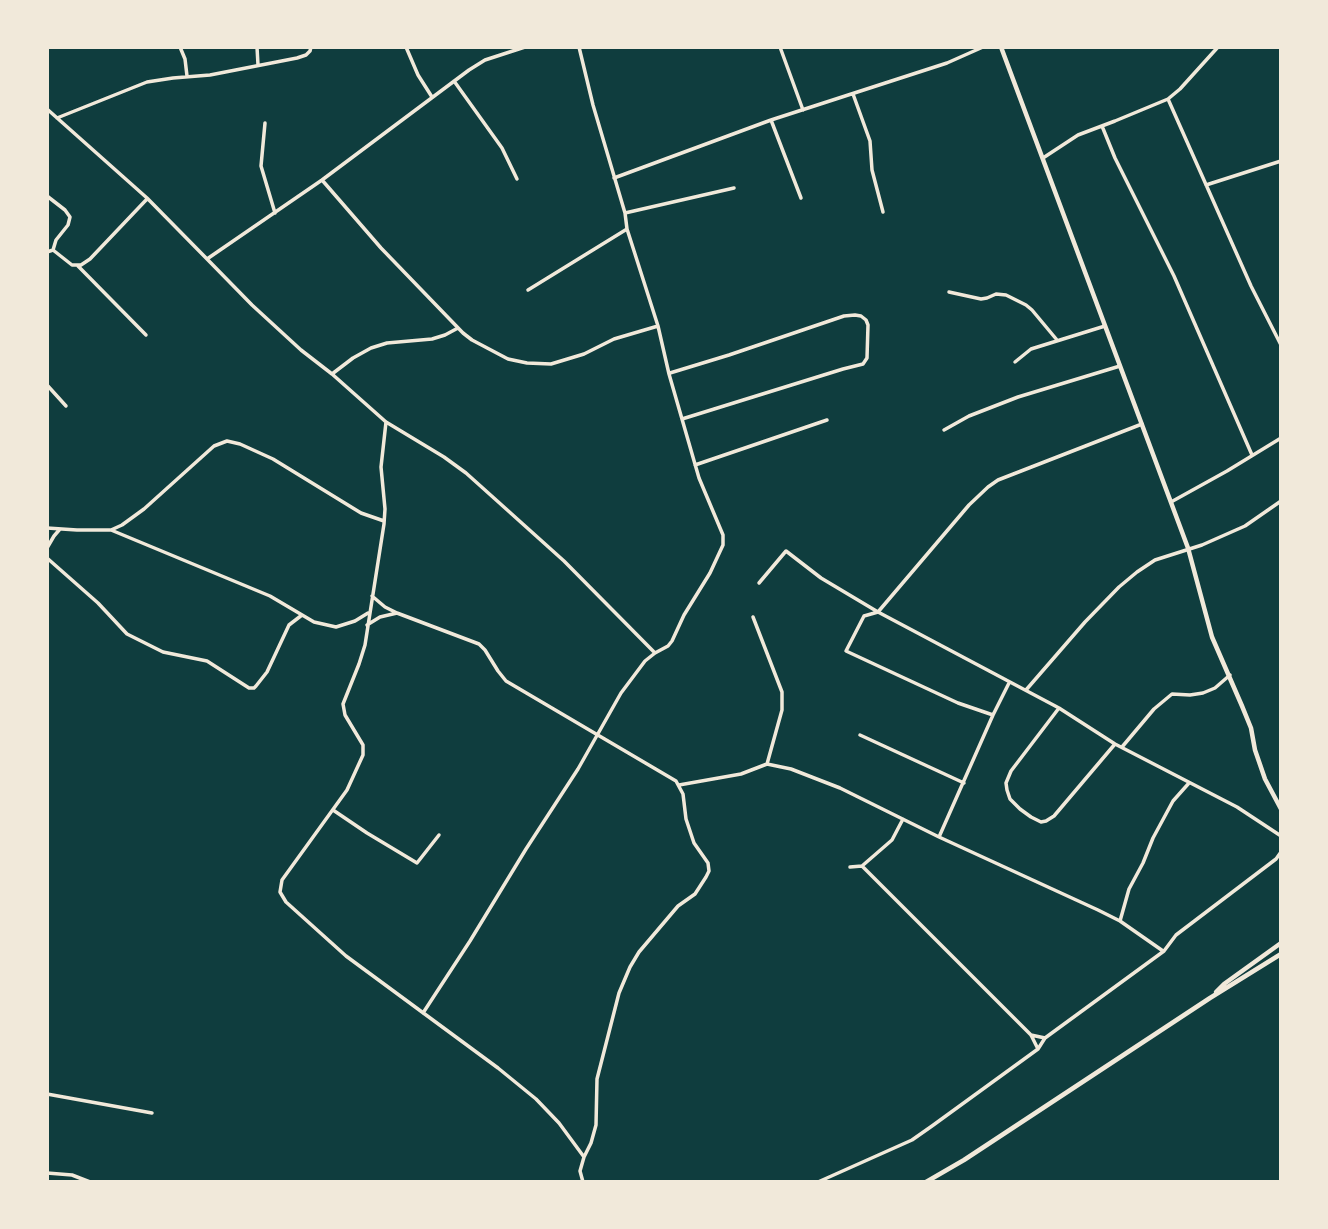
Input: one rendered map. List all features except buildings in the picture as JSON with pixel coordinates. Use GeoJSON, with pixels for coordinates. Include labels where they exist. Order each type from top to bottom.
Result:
{"type":"FeatureCollection","features":[{"type":"Feature","properties":{"kind":"street"},"geometry":{"type":"LineString","coordinates":[[180,47],[187,76]]}},
{"type":"Feature","properties":{"kind":"street"},"geometry":{"type":"LineString","coordinates":[[257,47],[258,65]]}},
{"type":"Feature","properties":{"kind":"street"},"geometry":{"type":"LineString","coordinates":[[57,118],[147,82],[210,75],[306,55],[311,47]]}},
{"type":"Feature","properties":{"kind":"street"},"geometry":{"type":"LineString","coordinates":[[406,47],[418,75],[432,97]]}},
{"type":"Feature","properties":{"kind":"street"},"geometry":{"type":"LineString","coordinates":[[207,258],[322,180],[469,69],[485,60],[525,47]]}},
{"type":"Feature","properties":{"kind":"street"},"geometry":{"type":"LineString","coordinates":[[423,1013],[579,769],[621,693],[639,668],[654,653],[664,649],[672,641],[723,545],[723,535],[695,465],[658,326],[627,229],[625,213],[579,47]]}},
{"type":"Feature","properties":{"kind":"street"},"geometry":{"type":"LineString","coordinates":[[780,47],[803,110]]}},
{"type":"Feature","properties":{"kind":"street"},"geometry":{"type":"LineString","coordinates":[[614,177],[771,120],[947,63],[983,47]]}},
{"type":"Feature","properties":{"kind":"street"},"geometry":{"type":"LineString","coordinates":[[1001,47],[1188,548],[1212,637],[1251,729],[1265,779],[1281,809]]}},
{"type":"Feature","properties":{"kind":"street"},"geometry":{"type":"LineString","coordinates":[[1043,158],[1072,138],[1168,99],[1218,47]]}},
{"type":"Feature","properties":{"kind":"street"},"geometry":{"type":"LineString","coordinates":[[454,81],[502,148],[517,179]]}},
{"type":"Feature","properties":{"kind":"street"},"geometry":{"type":"LineString","coordinates":[[853,94],[870,142],[872,170],[883,212]]}},
{"type":"Feature","properties":{"kind":"street"},"geometry":{"type":"LineString","coordinates":[[1168,99],[1251,286],[1281,345]]}},
{"type":"Feature","properties":{"kind":"street"},"geometry":{"type":"LineString","coordinates":[[47,109],[147,198],[300,350],[332,374],[386,422],[466,473],[564,561],[654,653]]}},
{"type":"Feature","properties":{"kind":"street"},"geometry":{"type":"LineString","coordinates":[[771,120],[801,198]]}},
{"type":"Feature","properties":{"kind":"street"},"geometry":{"type":"LineString","coordinates":[[265,123],[261,166],[275,213]]}},
{"type":"Feature","properties":{"kind":"street"},"geometry":{"type":"LineString","coordinates":[[1102,126],[1115,158],[1174,276],[1252,455]]}},
{"type":"Feature","properties":{"kind":"street"},"geometry":{"type":"LineString","coordinates":[[1206,185],[1281,161]]}},
{"type":"Feature","properties":{"kind":"street"},"geometry":{"type":"LineString","coordinates":[[322,180],[381,248],[458,328],[472,340],[508,359],[551,364],[583,354],[614,339],[658,326]]}},
{"type":"Feature","properties":{"kind":"street"},"geometry":{"type":"LineString","coordinates":[[625,213],[734,188]]}},
{"type":"Feature","properties":{"kind":"street"},"geometry":{"type":"LineString","coordinates":[[47,196],[70,217],[53,250]]}},
{"type":"Feature","properties":{"kind":"street"},"geometry":{"type":"LineString","coordinates":[[78,266],[90,258],[147,198]]}},
{"type":"Feature","properties":{"kind":"street"},"geometry":{"type":"LineString","coordinates":[[528,290],[627,229]]}},
{"type":"Feature","properties":{"kind":"street"},"geometry":{"type":"LineString","coordinates":[[47,252],[53,250]]}},
{"type":"Feature","properties":{"kind":"street"},"geometry":{"type":"LineString","coordinates":[[53,250],[72,265],[78,266],[146,335]]}},
{"type":"Feature","properties":{"kind":"street"},"geometry":{"type":"LineString","coordinates":[[949,292],[981,299],[996,294],[1006,295],[1032,310],[1057,340]]}},
{"type":"Feature","properties":{"kind":"street"},"geometry":{"type":"LineString","coordinates":[[669,373],[844,316],[855,314],[867,322],[867,358],[863,364],[682,419]]}},
{"type":"Feature","properties":{"kind":"street"},"geometry":{"type":"LineString","coordinates":[[1015,362],[1031,349],[1105,326]]}},
{"type":"Feature","properties":{"kind":"street"},"geometry":{"type":"LineString","coordinates":[[332,374],[371,348],[387,343],[432,339],[458,328]]}},
{"type":"Feature","properties":{"kind":"street"},"geometry":{"type":"LineString","coordinates":[[944,430],[969,416],[1018,397],[1120,366]]}},
{"type":"Feature","properties":{"kind":"street"},"geometry":{"type":"LineString","coordinates":[[47,385],[66,406]]}},
{"type":"Feature","properties":{"kind":"street"},"geometry":{"type":"LineString","coordinates":[[695,465],[827,420]]}},
{"type":"Feature","properties":{"kind":"street"},"geometry":{"type":"LineString","coordinates":[[386,422],[381,475],[384,521],[365,646],[343,704],[345,715],[363,745],[363,755],[347,790],[282,880],[282,896],[346,956],[536,1099],[584,1157]]}},
{"type":"Feature","properties":{"kind":"street"},"geometry":{"type":"LineString","coordinates":[[993,715],[958,703],[846,651],[864,616],[878,612],[988,486],[1142,425]]}},
{"type":"Feature","properties":{"kind":"street"},"geometry":{"type":"LineString","coordinates":[[1171,502],[1281,438]]}},
{"type":"Feature","properties":{"kind":"street"},"geometry":{"type":"LineString","coordinates":[[47,528],[111,530],[122,526],[214,446],[227,441],[273,459],[361,513],[384,521]]}},
{"type":"Feature","properties":{"kind":"street"},"geometry":{"type":"LineString","coordinates":[[1026,690],[1119,587],[1137,572],[1155,560],[1202,545],[1245,526],[1281,500]]}},
{"type":"Feature","properties":{"kind":"street"},"geometry":{"type":"LineString","coordinates":[[47,548],[60,529]]}},
{"type":"Feature","properties":{"kind":"street"},"geometry":{"type":"LineString","coordinates":[[111,530],[270,596],[314,622],[336,627],[355,621],[369,611]]}},
{"type":"Feature","properties":{"kind":"street"},"geometry":{"type":"LineString","coordinates":[[759,583],[786,551],[821,578],[878,612],[1059,708],[1115,744],[1237,807],[1281,836]]}},
{"type":"Feature","properties":{"kind":"street"},"geometry":{"type":"LineString","coordinates":[[47,558],[98,603],[127,634],[163,652],[207,661],[249,688],[254,688],[267,671],[289,625],[303,615]]}},
{"type":"Feature","properties":{"kind":"street"},"geometry":{"type":"LineString","coordinates":[[372,596],[397,613],[479,644],[506,681],[676,781],[683,794],[687,825],[694,844],[706,859],[709,871],[695,894],[678,906],[630,967],[620,993],[597,1079],[596,1125],[580,1171],[583,1182]]}},
{"type":"Feature","properties":{"kind":"street"},"geometry":{"type":"LineString","coordinates":[[367,625],[380,617],[397,613]]}},
{"type":"Feature","properties":{"kind":"street"},"geometry":{"type":"LineString","coordinates":[[753,617],[782,692],[782,710],[768,764]]}},
{"type":"Feature","properties":{"kind":"street"},"geometry":{"type":"LineString","coordinates":[[1122,747],[1154,709],[1172,694],[1203,693],[1215,688],[1230,675]]}},
{"type":"Feature","properties":{"kind":"street"},"geometry":{"type":"LineString","coordinates":[[939,837],[1009,683]]}},
{"type":"Feature","properties":{"kind":"street"},"geometry":{"type":"LineString","coordinates":[[1059,708],[1010,771],[1006,783],[1010,799],[1031,817],[1041,822],[1054,816],[1115,744]]}},
{"type":"Feature","properties":{"kind":"street"},"geometry":{"type":"LineString","coordinates":[[860,735],[964,783]]}},
{"type":"Feature","properties":{"kind":"street"},"geometry":{"type":"LineString","coordinates":[[679,785],[741,774],[768,764],[791,769],[840,788],[1120,921],[1164,951]]}},
{"type":"Feature","properties":{"kind":"street"},"geometry":{"type":"LineString","coordinates":[[1120,921],[1129,889],[1153,838],[1173,801],[1189,783]]}},
{"type":"Feature","properties":{"kind":"street"},"geometry":{"type":"LineString","coordinates":[[334,810],[417,863],[439,835]]}},
{"type":"Feature","properties":{"kind":"street"},"geometry":{"type":"LineString","coordinates":[[850,867],[862,866],[892,841],[903,819]]}},
{"type":"Feature","properties":{"kind":"street"},"geometry":{"type":"LineString","coordinates":[[818,1182],[912,1140],[1038,1049],[1045,1038],[1164,951],[1176,935],[1276,859],[1281,852]]}},
{"type":"Feature","properties":{"kind":"street"},"geometry":{"type":"LineString","coordinates":[[862,866],[1031,1035],[1038,1049]]}},
{"type":"Feature","properties":{"kind":"street"},"geometry":{"type":"LineString","coordinates":[[1210,998],[1224,984],[1281,943]]}},
{"type":"Feature","properties":{"kind":"street"},"geometry":{"type":"LineString","coordinates":[[926,1182],[1281,954]]}},
{"type":"Feature","properties":{"kind":"street"},"geometry":{"type":"LineString","coordinates":[[1031,1035],[1045,1038]]}},
{"type":"Feature","properties":{"kind":"street"},"geometry":{"type":"LineString","coordinates":[[47,1094],[152,1113]]}},
{"type":"Feature","properties":{"kind":"street"},"geometry":{"type":"LineString","coordinates":[[47,1173],[72,1175],[90,1182]]}}]}
